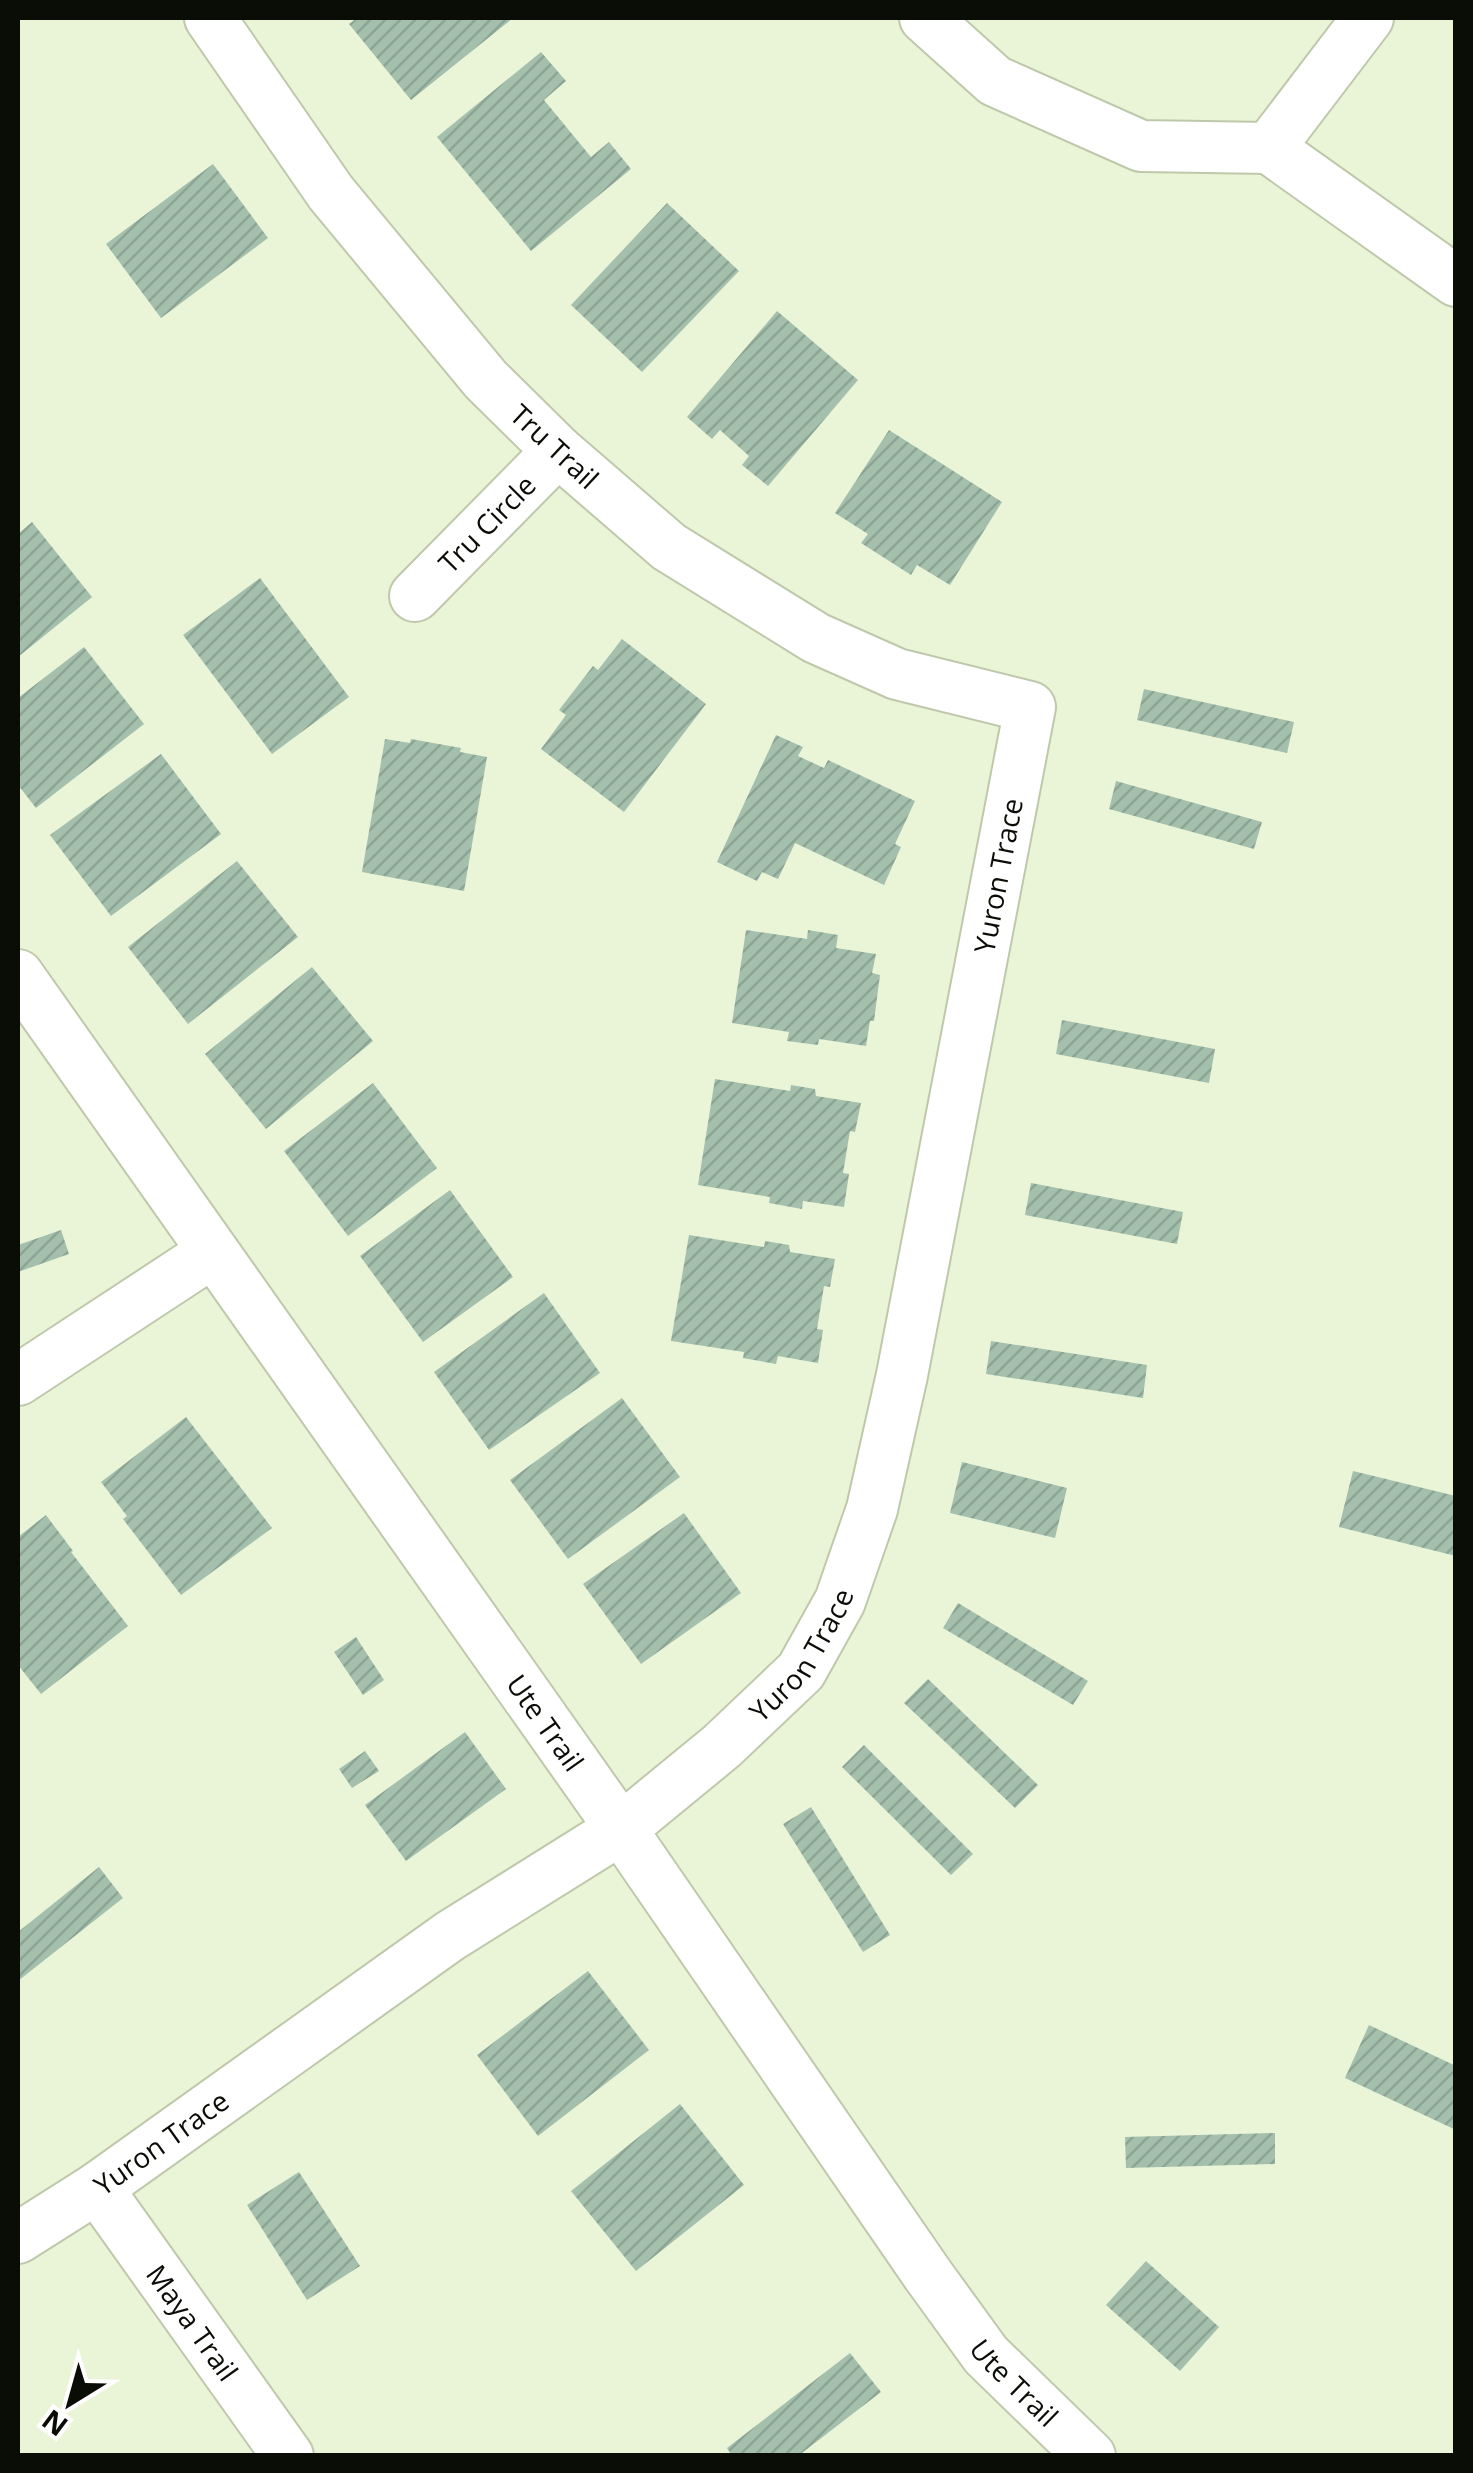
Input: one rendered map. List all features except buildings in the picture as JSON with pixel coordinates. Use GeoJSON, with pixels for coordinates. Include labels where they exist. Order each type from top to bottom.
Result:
{"type":"FeatureCollection","features":[{"type":"Feature","properties":{"kind":"street","name":"Tru Trail"},"geometry":{"type":"LineString","coordinates":[[210,18],[332,194],[486,380],[558,451],[669,547],[816,638],[897,674],[1030,707]]}},
{"type":"Feature","properties":{"kind":"street"},"geometry":{"type":"LineString","coordinates":[[925,18],[994,81],[1141,146],[1269,148],[1456,281]]}},
{"type":"Feature","properties":{"kind":"street"},"geometry":{"type":"LineString","coordinates":[[1269,148],[1368,18]]}},
{"type":"Feature","properties":{"kind":"street","name":"Tru Circle"},"geometry":{"type":"LineString","coordinates":[[415,596],[558,451]]}},
{"type":"Feature","properties":{"kind":"street","name":"Yuron Trace"},"geometry":{"type":"LineString","coordinates":[[18,2238],[97,2188],[450,1936],[622,1829],[722,1746],[801,1670],[840,1601],[872,1509],[902,1375],[1030,707]]}},
{"type":"Feature","properties":{"kind":"street","name":"Ute Trail"},"geometry":{"type":"LineString","coordinates":[[18,976],[622,1829],[928,2275],[986,2355],[1090,2456]]}},
{"type":"Feature","properties":{"kind":"street"},"geometry":{"type":"LineString","coordinates":[[18,1380],[213,1252]]}},
{"type":"Feature","properties":{"kind":"street","name":"Maya Trail"},"geometry":{"type":"LineString","coordinates":[[97,2188],[288,2456]]}}]}
